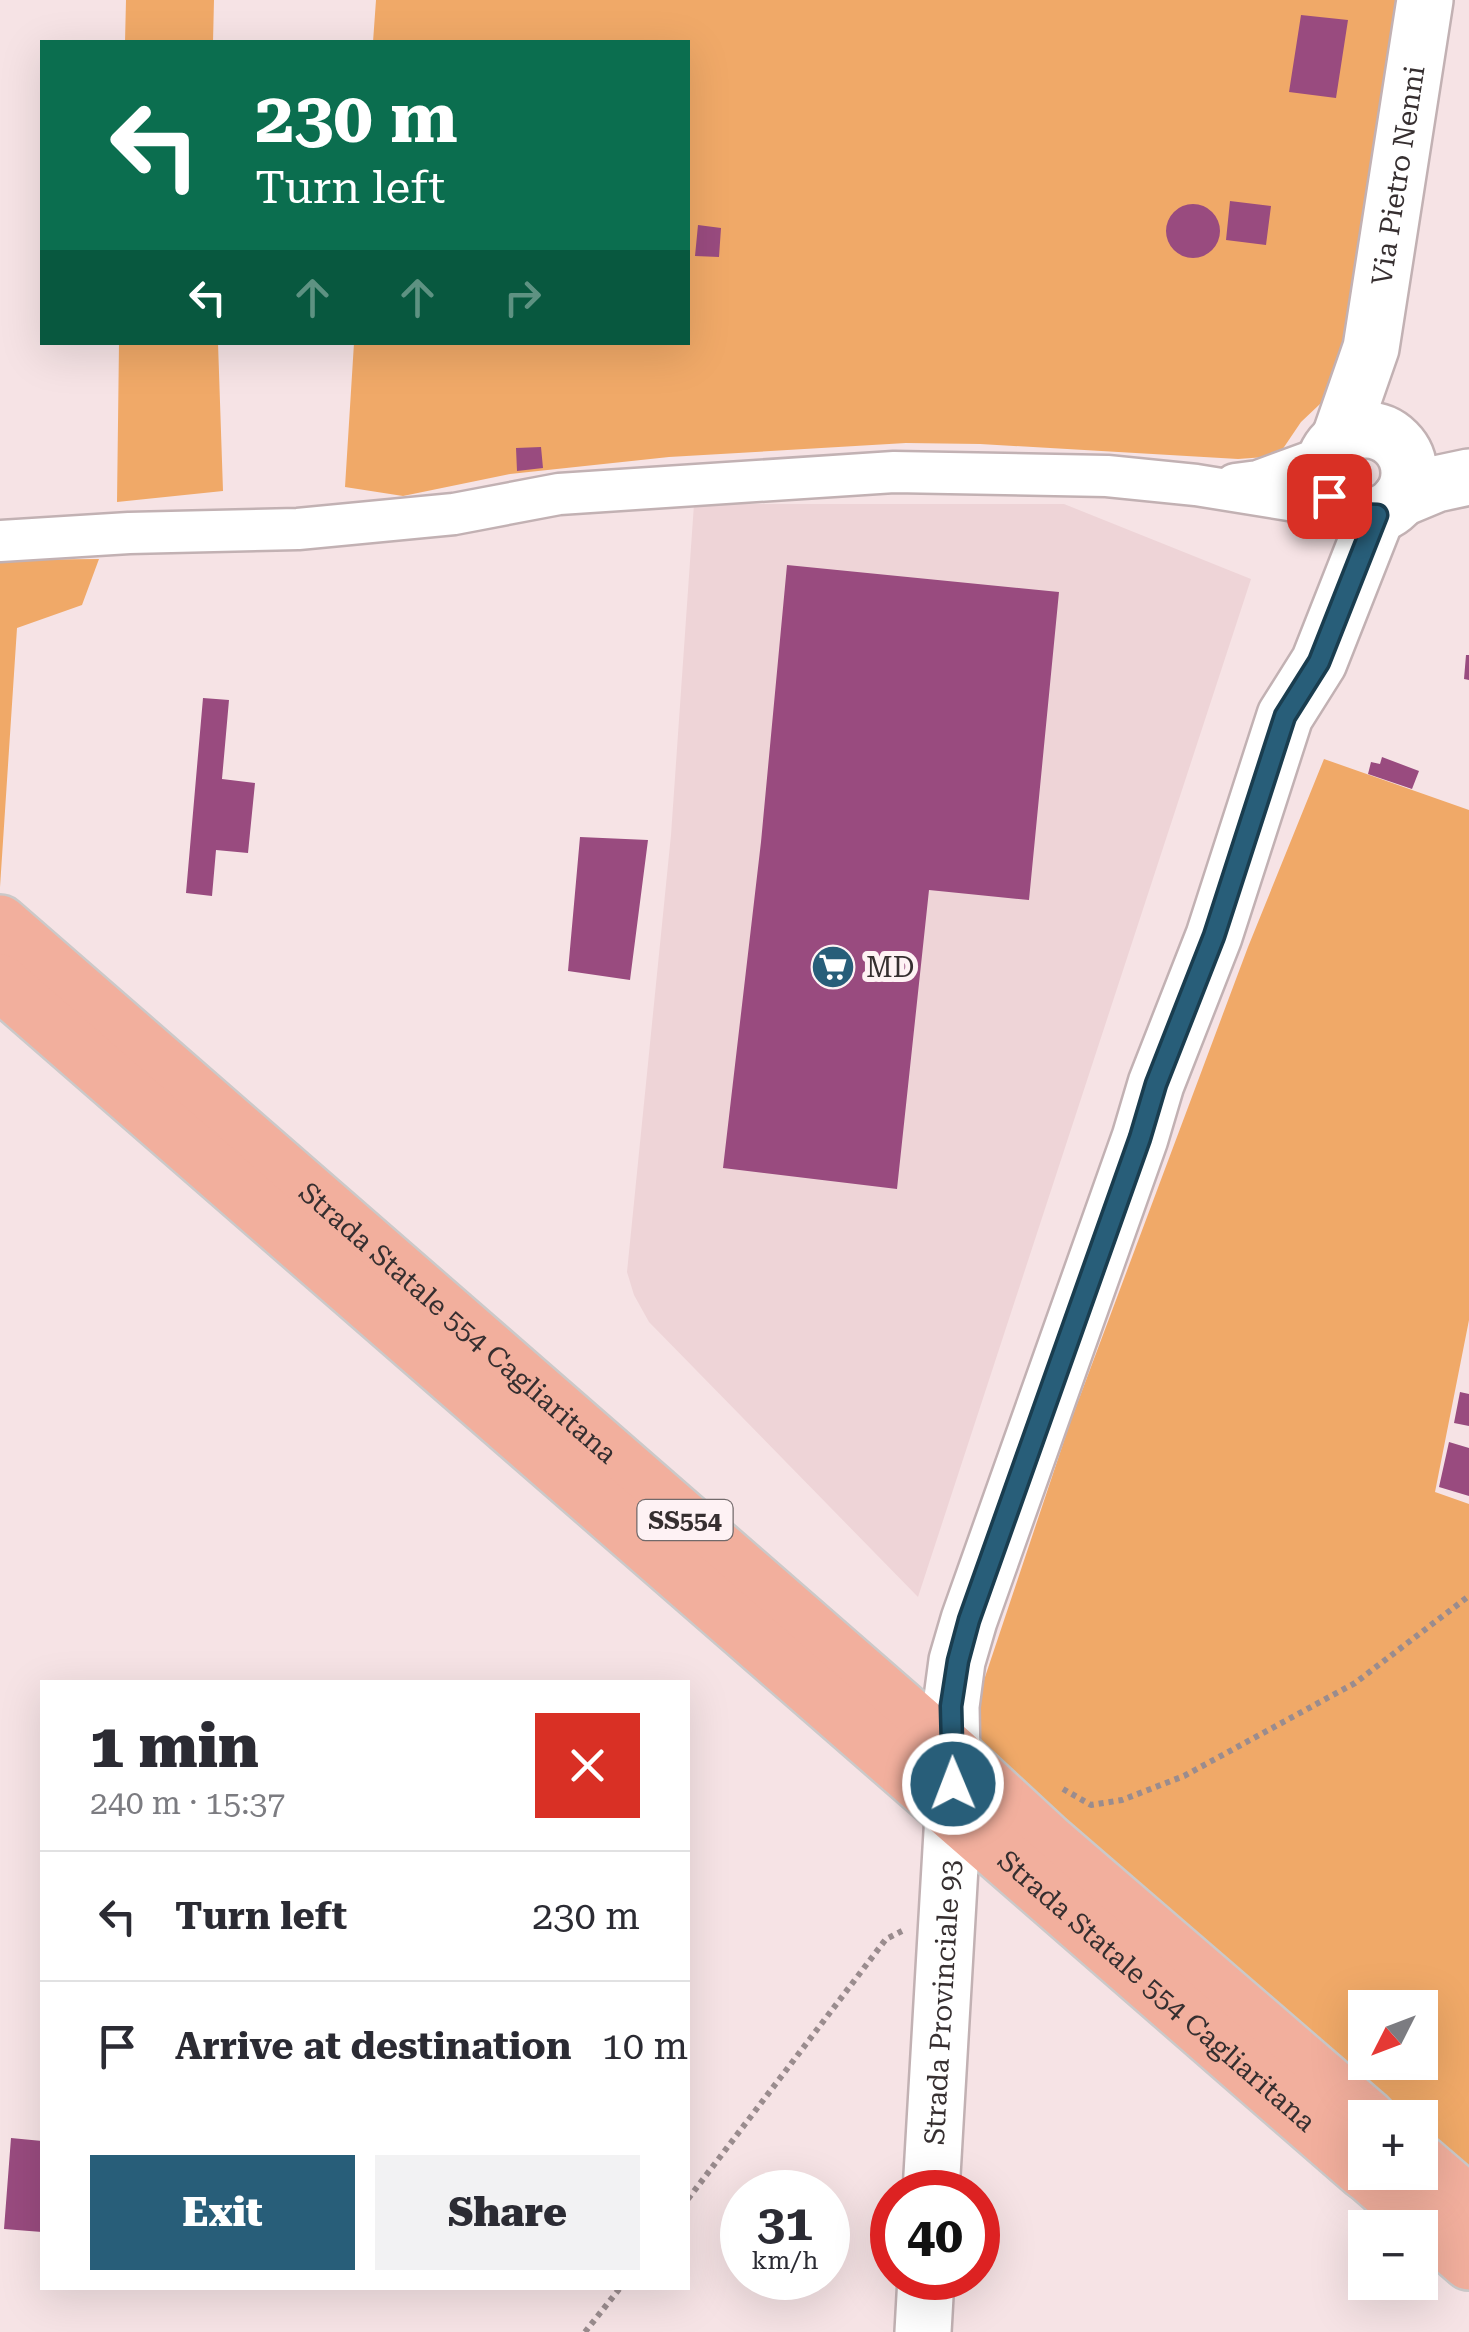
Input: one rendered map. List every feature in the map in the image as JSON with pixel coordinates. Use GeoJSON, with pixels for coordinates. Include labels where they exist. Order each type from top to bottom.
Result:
{"type":"FeatureCollection","features":[{"type":"Feature","properties":{"kind":"main road","name":"Strada Statale 554 Cagliaritana"},"geometry":{"type":"LineString","coordinates":[[0,923],[1348,2101]]}},
{"type":"Feature","properties":{"kind":"main road","name":"Strada Statale 554 Cagliaritana"},"geometry":{"type":"LineString","coordinates":[[0,982],[1348,2157]]}},
{"type":"Feature","properties":{"kind":"main road"},"geometry":{"type":"LineString","coordinates":[[1438,2177],[1469,2204]]}},
{"type":"Feature","properties":{"kind":"main road","name":"Strada Statale 554 Cagliaritana"},"geometry":{"type":"LineString","coordinates":[[1386,2190],[1469,2262]]}},
{"type":"Feature","properties":{"kind":"street","name":"Via Pietro Nenni"},"geometry":{"type":"LineString","coordinates":[[1363,475],[1387,409],[1371,348],[1424,0]]}},
{"type":"Feature","properties":{"kind":"street"},"geometry":{"type":"LineString","coordinates":[[0,541],[298,529],[454,514],[558,494],[894,472],[1107,476],[1314,504],[1363,475],[1469,465]]}},
{"type":"Feature","properties":{"kind":"street"},"geometry":{"type":"LineString","coordinates":[[1363,475],[1436,484],[1469,477]]}},
{"type":"Feature","properties":{"kind":"street"},"geometry":{"type":"LineString","coordinates":[[954,1815],[951,1706],[969,1620],[1156,1084],[1214,936],[1285,716],[1319,662],[1341,608],[1363,475]]}},
{"type":"Feature","properties":{"kind":"street","name":"Strada Provinciale 93"},"geometry":{"type":"LineString","coordinates":[[932,2170],[954,1815]]}},
{"type":"Feature","properties":{"kind":"street"},"geometry":{"type":"LineString","coordinates":[[923,2332],[925,2300]]}},
{"type":"Feature","properties":{"kind":"path"},"geometry":{"type":"LineString","coordinates":[[1050,1781],[1091,1805],[1122,1800],[1184,1776],[1355,1683],[1469,1596]]}},
{"type":"Feature","properties":{"kind":"path"},"geometry":{"type":"LineString","coordinates":[[690,2197],[886,1939],[948,1908]]}},
{"type":"Feature","properties":{"kind":"path"},"geometry":{"type":"LineString","coordinates":[[585,2332],[618,2290]]}},
{"type":"Feature","properties":{"kind":"shaded area"},"geometry":{"type":"Polygon","coordinates":[[[126,0],[214,0],[213,40],[125,40],[126,0]]]}},
{"type":"Feature","properties":{"kind":"shaded area"},"geometry":{"type":"Polygon","coordinates":[[[376,0],[1399,0],[1338,387],[1301,422],[1278,456],[1238,459],[906,443],[669,457],[510,474],[403,496],[345,487],[354,345],[690,345],[690,40],[373,40],[376,0]]]}},
{"type":"Feature","properties":{"kind":"shaded area"},"geometry":{"type":"Polygon","coordinates":[[[119,345],[218,345],[223,491],[117,502],[119,345]]]}},
{"type":"Feature","properties":{"kind":"shaded area"},"geometry":{"type":"Polygon","coordinates":[[[694,504],[1064,504],[1251,579],[918,1597],[649,1322],[627,1272],[671,835],[694,504]]]}},
{"type":"Feature","properties":{"kind":"shaded area"},"geometry":{"type":"Polygon","coordinates":[[[99,559],[82,605],[17,628],[0,887],[0,560],[99,559]]]}},
{"type":"Feature","properties":{"kind":"shaded area"},"geometry":{"type":"Polygon","coordinates":[[[1324,759],[1469,810],[1469,1320],[1435,1492],[1469,1504],[1469,2175],[1438,2148],[1438,2100],[1384,2100],[1361,2080],[1438,2080],[1438,1990],[1348,1990],[1348,2069],[1226,1961],[989,1764],[976,1733],[983,1683],[1070,1423],[1248,947],[1324,759]]]}},
{"type":"Feature","properties":{"kind":"building"},"geometry":{"type":"Polygon","coordinates":[[[1301,15],[1348,20],[1336,98],[1289,92],[1301,15]]]}},
{"type":"Feature","properties":{"kind":"building"},"geometry":{"type":"Polygon","coordinates":[[[1230,201],[1271,206],[1266,245],[1226,240],[1230,201]]]}},
{"type":"Feature","properties":{"kind":"building"},"geometry":{"type":"Polygon","coordinates":[[[1193,204],[1212,212],[1220,231],[1212,250],[1193,258],[1174,250],[1166,231],[1174,212],[1193,204]]]}},
{"type":"Feature","properties":{"kind":"building"},"geometry":{"type":"Polygon","coordinates":[[[698,225],[721,228],[719,257],[695,256],[698,225]]]}},
{"type":"Feature","properties":{"kind":"building"},"geometry":{"type":"Polygon","coordinates":[[[541,447],[543,468],[517,471],[516,448],[541,447]]]}},
{"type":"Feature","properties":{"kind":"building"},"geometry":{"type":"Polygon","coordinates":[[[787,565],[1059,592],[1029,900],[929,890],[897,1189],[723,1168],[761,842],[787,565]]]}},
{"type":"Feature","properties":{"kind":"building"},"geometry":{"type":"Polygon","coordinates":[[[1469,655],[1469,680],[1464,679],[1469,655]]]}},
{"type":"Feature","properties":{"kind":"building"},"geometry":{"type":"Polygon","coordinates":[[[203,698],[229,700],[222,779],[255,783],[248,853],[216,850],[212,896],[186,893],[203,698]]]}},
{"type":"Feature","properties":{"kind":"building"},"geometry":{"type":"Polygon","coordinates":[[[1382,757],[1419,771],[1412,789],[1368,774],[1371,762],[1380,764],[1382,757]]]}},
{"type":"Feature","properties":{"kind":"building"},"geometry":{"type":"Polygon","coordinates":[[[580,837],[648,840],[630,980],[568,971],[580,837]]]}},
{"type":"Feature","properties":{"kind":"building"},"geometry":{"type":"Polygon","coordinates":[[[1460,1392],[1469,1394],[1469,1426],[1454,1423],[1460,1392]]]}},
{"type":"Feature","properties":{"kind":"building"},"geometry":{"type":"Polygon","coordinates":[[[1449,1442],[1469,1448],[1469,1496],[1439,1487],[1449,1442]]]}},
{"type":"Feature","properties":{"kind":"building"},"geometry":{"type":"Polygon","coordinates":[[[11,2138],[40,2141],[40,2232],[4,2229],[11,2138]]]}},
{"type":"Feature","properties":{"kind":"place","name":"MD"},"geometry":{"type":"Point","coordinates":[833,967]}},
{"type":"Feature","properties":{"kind":"route"},"geometry":{"type":"LineString","coordinates":[[953,1784],[951,1706],[969,1620],[1156,1084],[1214,936],[1285,716],[1319,662],[1377,515],[1350,514],[1329,496]]}}]}
